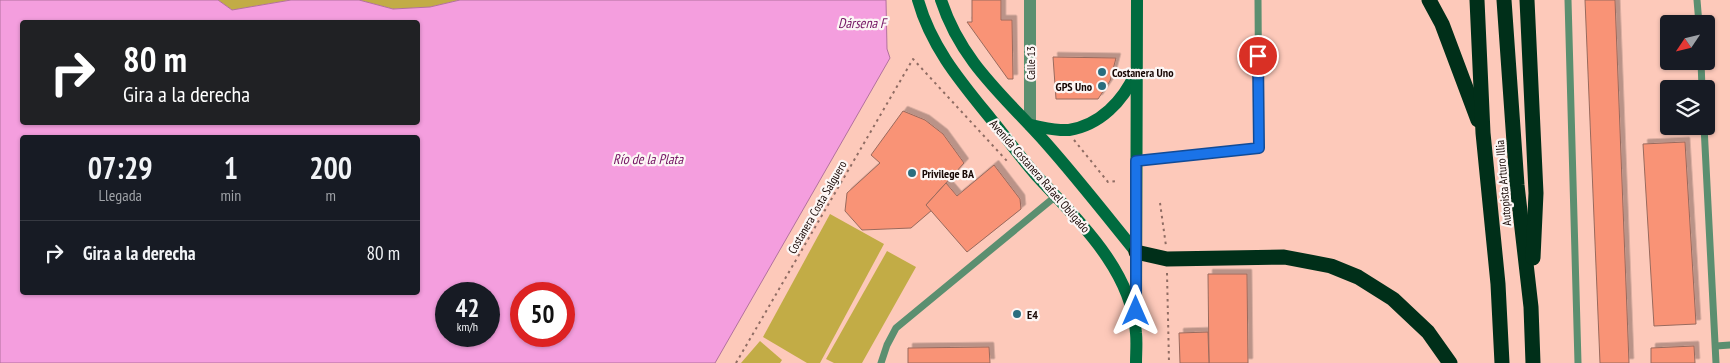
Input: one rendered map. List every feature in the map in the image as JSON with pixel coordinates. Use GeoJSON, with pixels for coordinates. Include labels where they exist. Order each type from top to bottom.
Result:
{"type":"FeatureCollection","features":[{"type":"Feature","properties":{"kind":"highway"},"geometry":{"type":"LineString","coordinates":[[1429,0],[1442,24],[1483,133]]}},
{"type":"Feature","properties":{"kind":"highway","name":"Autopista Arturo Illia"},"geometry":{"type":"LineString","coordinates":[[1477,0],[1483,133],[1498,284],[1502,363]]}},
{"type":"Feature","properties":{"kind":"highway","name":"Autopista Arturo Illia"},"geometry":{"type":"LineString","coordinates":[[1504,0],[1517,185],[1531,307],[1533,363]]}},
{"type":"Feature","properties":{"kind":"highway"},"geometry":{"type":"LineString","coordinates":[[1528,0],[1536,193],[1531,307]]}},
{"type":"Feature","properties":{"kind":"highway"},"geometry":{"type":"LineString","coordinates":[[1136,252],[1167,259],[1284,257],[1331,266],[1372,285],[1406,310],[1428,332],[1450,363]]}},
{"type":"Feature","properties":{"kind":"main road","name":"Avenida Costanera Rafael Obligado"},"geometry":{"type":"LineString","coordinates":[[918,0],[933,40],[948,65],[1035,174],[1096,241],[1118,275],[1136,331],[1136,363]]}},
{"type":"Feature","properties":{"kind":"main road","name":"Avenida Costanera Rafael Obligado"},"geometry":{"type":"LineString","coordinates":[[941,0],[954,35],[969,58],[990,85],[1030,125],[1136,252]]}},
{"type":"Feature","properties":{"kind":"main road"},"geometry":{"type":"LineString","coordinates":[[1136,331],[1137,0]]}},
{"type":"Feature","properties":{"kind":"main road"},"geometry":{"type":"LineString","coordinates":[[1030,125],[1068,130],[1086,124],[1103,115],[1118,102],[1129,87],[1137,69]]}},
{"type":"Feature","properties":{"kind":"street","name":"Calle 13"},"geometry":{"type":"LineString","coordinates":[[1030,0],[1030,125]]}},
{"type":"Feature","properties":{"kind":"lane"},"geometry":{"type":"LineString","coordinates":[[1136,161],[1259,148],[1258,0]]}},
{"type":"Feature","properties":{"kind":"lane"},"geometry":{"type":"LineString","coordinates":[[1568,0],[1578,363]]}},
{"type":"Feature","properties":{"kind":"lane"},"geometry":{"type":"LineString","coordinates":[[1698,0],[1699,15]]}},
{"type":"Feature","properties":{"kind":"lane"},"geometry":{"type":"LineString","coordinates":[[1704,135],[1716,363]]}},
{"type":"Feature","properties":{"kind":"lane"},"geometry":{"type":"LineString","coordinates":[[881,363],[887,345],[896,328],[1056,196]]}},
{"type":"Feature","properties":{"kind":"lane"},"geometry":{"type":"LineString","coordinates":[[1716,346],[1730,345]]}},
{"type":"Feature","properties":{"kind":"path","name":"Costanera Costa Salguero"},"geometry":{"type":"LineString","coordinates":[[736,363],[913,59],[1013,168]]}},
{"type":"Feature","properties":{"kind":"path"},"geometry":{"type":"LineString","coordinates":[[1074,140],[1108,182],[1116,181]]}},
{"type":"Feature","properties":{"kind":"path"},"geometry":{"type":"LineString","coordinates":[[1160,203],[1167,259],[1169,363]]}},
{"type":"Feature","properties":{"kind":"shaded area"},"geometry":{"type":"Polygon","coordinates":[[[218,0],[291,0],[232,10],[218,0]]]}},
{"type":"Feature","properties":{"kind":"shaded area"},"geometry":{"type":"Polygon","coordinates":[[[359,0],[460,0],[430,7],[393,9],[359,0]]]}},
{"type":"Feature","properties":{"kind":"shaded area"},"geometry":{"type":"Polygon","coordinates":[[[830,214],[884,244],[820,363],[807,363],[763,337],[830,214]]]}},
{"type":"Feature","properties":{"kind":"shaded area"},"geometry":{"type":"Polygon","coordinates":[[[887,251],[916,267],[862,363],[834,363],[826,359],[887,251]]]}},
{"type":"Feature","properties":{"kind":"shaded area"},"geometry":{"type":"Polygon","coordinates":[[[760,341],[782,360],[780,363],[741,363],[760,341]]]}},
{"type":"Feature","properties":{"kind":"water","name":"Río de la Plata"},"geometry":{"type":"Polygon","coordinates":[[[0,0],[218,0],[232,10],[291,0],[359,0],[393,9],[430,7],[460,0],[886,0],[887,49],[890,58],[715,363],[0,363],[0,0]]]}},
{"type":"Feature","properties":{"kind":"building"},"geometry":{"type":"Polygon","coordinates":[[[972,0],[1001,0],[1001,20],[1012,20],[1013,79],[1008,79],[967,22],[972,22],[972,0]]]}},
{"type":"Feature","properties":{"kind":"building"},"geometry":{"type":"Polygon","coordinates":[[[1585,0],[1615,0],[1629,363],[1600,363],[1585,0]]]}},
{"type":"Feature","properties":{"kind":"building"},"geometry":{"type":"Polygon","coordinates":[[[1053,57],[1116,58],[1110,81],[1098,99],[1056,99],[1053,57]]]}},
{"type":"Feature","properties":{"kind":"building","name":"Privilege BA"},"geometry":{"type":"Polygon","coordinates":[[[903,111],[925,120],[943,134],[964,163],[926,205],[932,210],[911,228],[862,230],[845,211],[847,193],[880,163],[871,155],[903,111]]]}},
{"type":"Feature","properties":{"kind":"building"},"geometry":{"type":"Polygon","coordinates":[[[1685,142],[1696,324],[1654,326],[1643,144],[1685,142]]]}},
{"type":"Feature","properties":{"kind":"building"},"geometry":{"type":"Polygon","coordinates":[[[994,165],[1020,199],[1021,209],[967,252],[926,205],[946,183],[957,196],[994,165]]]}},
{"type":"Feature","properties":{"kind":"building"},"geometry":{"type":"Polygon","coordinates":[[[1208,274],[1247,274],[1248,363],[1209,363],[1208,274]]]}},
{"type":"Feature","properties":{"kind":"building"},"geometry":{"type":"Polygon","coordinates":[[[1208,332],[1209,363],[1180,363],[1179,333],[1208,332]]]}},
{"type":"Feature","properties":{"kind":"building"},"geometry":{"type":"Polygon","coordinates":[[[1694,346],[1695,363],[1651,363],[1651,348],[1694,346]]]}},
{"type":"Feature","properties":{"kind":"building"},"geometry":{"type":"Polygon","coordinates":[[[989,347],[990,363],[908,363],[908,348],[989,347]]]}},
{"type":"Feature","properties":{"kind":"place","name":"Costanera Uno"},"geometry":{"type":"Point","coordinates":[1102,72]}},
{"type":"Feature","properties":{"kind":"place","name":"GPS Uno"},"geometry":{"type":"Point","coordinates":[1102,86]}},
{"type":"Feature","properties":{"kind":"place","name":"Privilege BA"},"geometry":{"type":"Point","coordinates":[912,173]}},
{"type":"Feature","properties":{"kind":"place","name":"E4"},"geometry":{"type":"Point","coordinates":[1017,314]}},
{"type":"Feature","properties":{"kind":"route"},"geometry":{"type":"LineString","coordinates":[[1136,311],[1136,161],[1259,148],[1258,56]]}},
{"type":"Feature","properties":{"kind":"water label","name":"Dársena F"},"geometry":{"type":"Point","coordinates":[862,23]}}]}
